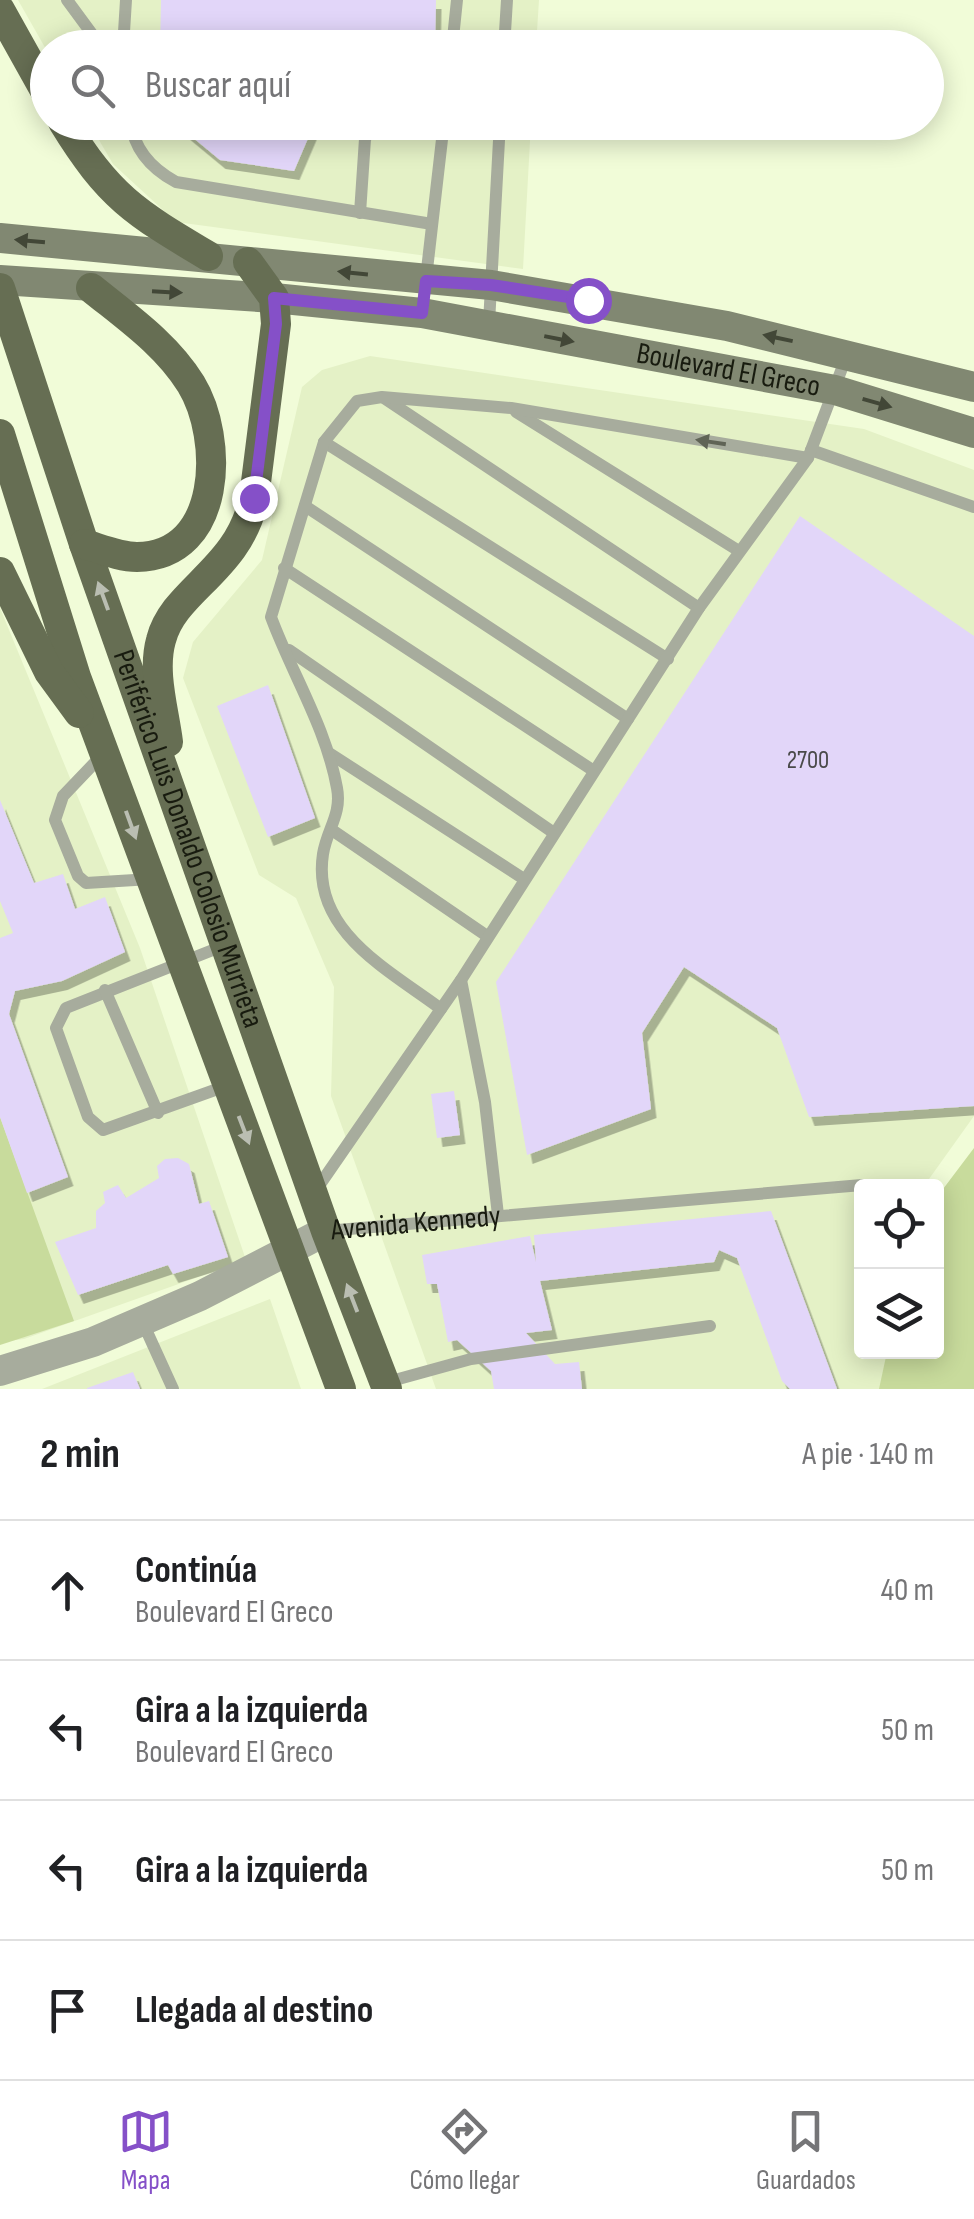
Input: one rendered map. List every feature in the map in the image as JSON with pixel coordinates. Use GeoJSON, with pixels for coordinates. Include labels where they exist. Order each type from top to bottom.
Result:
{"type":"FeatureCollection","features":[{"type":"Feature","properties":{"kind":"main road"},"geometry":{"type":"LineString","coordinates":[[0,10],[30,64]]}},
{"type":"Feature","properties":{"kind":"main road"},"geometry":{"type":"LineString","coordinates":[[73,140],[90,166],[129,209],[208,256]]}},
{"type":"Feature","properties":{"kind":"main road","name":"Boulevard El Greco"},"geometry":{"type":"LineString","coordinates":[[0,238],[491,285],[726,326],[974,387]]}},
{"type":"Feature","properties":{"kind":"main road"},"geometry":{"type":"LineString","coordinates":[[173,795],[158,667],[160,641],[169,620],[220,568],[248,526],[276,324],[274,298],[248,262]]}},
{"type":"Feature","properties":{"kind":"main road","name":"Boulevard El Greco"},"geometry":{"type":"LineString","coordinates":[[0,280],[274,298],[422,313],[835,390],[974,434]]}},
{"type":"Feature","properties":{"kind":"main road","name":"Periférico Luis Donaldo Colosio Murrieta"},"geometry":{"type":"LineString","coordinates":[[0,288],[84,544],[326,1231],[386,1386]]}},
{"type":"Feature","properties":{"kind":"main road"},"geometry":{"type":"LineString","coordinates":[[84,544],[135,557],[176,545],[199,518],[213,477],[208,430],[194,388],[160,344],[92,288]]}},
{"type":"Feature","properties":{"kind":"main road","name":"Periférico Luis Donaldo Colosio Murrieta"},"geometry":{"type":"LineString","coordinates":[[0,434],[100,743],[341,1389]]}},
{"type":"Feature","properties":{"kind":"main road"},"geometry":{"type":"LineString","coordinates":[[0,572],[64,696],[100,743]]}},
{"type":"Feature","properties":{"kind":"street","name":"Avenida Kennedy"},"geometry":{"type":"LineString","coordinates":[[0,1372],[94,1342],[200,1296],[326,1231]]}},
{"type":"Feature","properties":{"kind":"lane"},"geometry":{"type":"LineString","coordinates":[[67,0],[89,30]]}},
{"type":"Feature","properties":{"kind":"lane"},"geometry":{"type":"LineString","coordinates":[[123,30],[126,0]]}},
{"type":"Feature","properties":{"kind":"lane"},"geometry":{"type":"LineString","coordinates":[[454,30],[457,0]]}},
{"type":"Feature","properties":{"kind":"lane"},"geometry":{"type":"LineString","coordinates":[[505,30],[506,0]]}},
{"type":"Feature","properties":{"kind":"lane"},"geometry":{"type":"LineString","coordinates":[[134,140],[145,158],[176,182],[432,224]]}},
{"type":"Feature","properties":{"kind":"lane"},"geometry":{"type":"LineString","coordinates":[[360,213],[366,140]]}},
{"type":"Feature","properties":{"kind":"lane"},"geometry":{"type":"LineString","coordinates":[[422,313],[442,140]]}},
{"type":"Feature","properties":{"kind":"lane"},"geometry":{"type":"LineString","coordinates":[[488,326],[499,140]]}},
{"type":"Feature","properties":{"kind":"lane"},"geometry":{"type":"LineString","coordinates":[[313,1194],[461,980],[699,608],[809,454],[848,353]]}},
{"type":"Feature","properties":{"kind":"lane"},"geometry":{"type":"LineString","coordinates":[[440,1010],[347,938],[329,906],[322,857],[339,804],[328,753],[271,617],[324,442],[357,400],[382,397],[511,408],[809,454],[974,507]]}},
{"type":"Feature","properties":{"kind":"lane"},"geometry":{"type":"LineString","coordinates":[[382,397],[699,608]]}},
{"type":"Feature","properties":{"kind":"lane"},"geometry":{"type":"LineString","coordinates":[[511,408],[739,552]]}},
{"type":"Feature","properties":{"kind":"lane"},"geometry":{"type":"LineString","coordinates":[[324,442],[668,658]]}},
{"type":"Feature","properties":{"kind":"lane"},"geometry":{"type":"LineString","coordinates":[[305,506],[628,719]]}},
{"type":"Feature","properties":{"kind":"lane"},"geometry":{"type":"LineString","coordinates":[[284,568],[594,772]]}},
{"type":"Feature","properties":{"kind":"lane"},"geometry":{"type":"LineString","coordinates":[[287,649],[554,833]]}},
{"type":"Feature","properties":{"kind":"lane"},"geometry":{"type":"LineString","coordinates":[[100,743],[63,796],[54,820],[78,876],[86,882],[150,879]]}},
{"type":"Feature","properties":{"kind":"lane"},"geometry":{"type":"LineString","coordinates":[[328,753],[524,879]]}},
{"type":"Feature","properties":{"kind":"lane"},"geometry":{"type":"LineString","coordinates":[[332,830],[487,936]]}},
{"type":"Feature","properties":{"kind":"lane"},"geometry":{"type":"LineString","coordinates":[[226,945],[105,990],[66,1008],[56,1020],[88,1117],[96,1126],[110,1131],[227,1086]]}},
{"type":"Feature","properties":{"kind":"lane"},"geometry":{"type":"LineString","coordinates":[[461,980],[485,1102],[498,1215]]}},
{"type":"Feature","properties":{"kind":"lane"},"geometry":{"type":"LineString","coordinates":[[105,990],[158,1113]]}},
{"type":"Feature","properties":{"kind":"lane","name":"Avenida Kennedy"},"geometry":{"type":"LineString","coordinates":[[326,1231],[854,1186]]}},
{"type":"Feature","properties":{"kind":"lane"},"geometry":{"type":"LineString","coordinates":[[142,1320],[174,1389]]}},
{"type":"Feature","properties":{"kind":"lane"},"geometry":{"type":"LineString","coordinates":[[386,1386],[471,1359],[710,1326]]}},
{"type":"Feature","properties":{"kind":"shaded area"},"geometry":{"type":"Polygon","coordinates":[[[18,0],[539,0],[537,30],[35,30],[18,0]]]}},
{"type":"Feature","properties":{"kind":"shaded area"},"geometry":{"type":"Polygon","coordinates":[[[99,140],[530,140],[523,269],[176,222],[113,164],[99,140]]]}},
{"type":"Feature","properties":{"kind":"shaded area"},"geometry":{"type":"Polygon","coordinates":[[[370,356],[864,429],[974,470],[974,1116],[929,1179],[854,1179],[854,1359],[942,1359],[967,1389],[436,1389],[331,1096],[334,987],[296,898],[259,875],[183,678],[193,642],[262,560],[302,387],[322,370],[370,356]]]}},
{"type":"Feature","properties":{"kind":"shaded area"},"geometry":{"type":"Polygon","coordinates":[[[0,608],[140,948],[246,1260],[24,1339],[0,1342],[0,608]]]}},
{"type":"Feature","properties":{"kind":"shaded area"},"geometry":{"type":"Polygon","coordinates":[[[0,1117],[74,1321],[0,1345],[0,1117]]]}},
{"type":"Feature","properties":{"kind":"shaded area"},"geometry":{"type":"Polygon","coordinates":[[[974,1148],[974,1389],[879,1389],[885,1359],[944,1359],[944,1188],[974,1148]]]}},
{"type":"Feature","properties":{"kind":"shaded area"},"geometry":{"type":"Polygon","coordinates":[[[270,1299],[301,1389],[42,1389],[270,1299]]]}},
{"type":"Feature","properties":{"kind":"building"},"geometry":{"type":"Polygon","coordinates":[[[161,0],[436,0],[435,30],[160,30],[161,0]]]}},
{"type":"Feature","properties":{"kind":"building"},"geometry":{"type":"Polygon","coordinates":[[[196,140],[307,140],[294,171],[220,160],[196,140]]]}},
{"type":"Feature","properties":{"kind":"building"},"geometry":{"type":"Polygon","coordinates":[[[800,516],[974,636],[974,1106],[809,1117],[777,1028],[684,967],[642,1033],[651,1109],[527,1155],[496,982],[800,516]]]}},
{"type":"Feature","properties":{"kind":"building"},"geometry":{"type":"Polygon","coordinates":[[[268,685],[315,818],[268,837],[217,706],[268,685]]]}},
{"type":"Feature","properties":{"kind":"building"},"geometry":{"type":"Polygon","coordinates":[[[0,800],[34,883],[63,874],[75,909],[105,897],[125,952],[62,981],[15,991],[9,1014],[68,1177],[27,1193],[0,1117],[0,938],[13,933],[0,901],[0,800]]]}},
{"type":"Feature","properties":{"kind":"building"},"geometry":{"type":"Polygon","coordinates":[[[454,1091],[460,1135],[437,1138],[431,1094],[454,1091]]]}},
{"type":"Feature","properties":{"kind":"building"},"geometry":{"type":"Polygon","coordinates":[[[178,1158],[189,1164],[199,1204],[209,1201],[228,1257],[173,1274],[168,1265],[78,1295],[55,1242],[96,1228],[96,1211],[105,1203],[103,1192],[118,1185],[126,1198],[159,1178],[157,1166],[165,1159],[178,1158]]]}},
{"type":"Feature","properties":{"kind":"building"},"geometry":{"type":"Polygon","coordinates":[[[771,1211],[837,1389],[790,1389],[782,1381],[737,1258],[719,1250],[714,1262],[540,1281],[552,1330],[526,1333],[555,1364],[579,1362],[582,1389],[494,1389],[491,1371],[457,1340],[448,1342],[437,1284],[427,1284],[422,1255],[530,1236],[536,1262],[534,1235],[771,1211]]]}},
{"type":"Feature","properties":{"kind":"building"},"geometry":{"type":"Polygon","coordinates":[[[133,1372],[140,1389],[87,1389],[87,1388],[133,1372]]]}},
{"type":"Feature","properties":{"kind":"route"},"geometry":{"type":"LineString","coordinates":[[254,498],[276,324],[274,298],[422,313],[426,281],[491,285],[588,300]]}}]}
